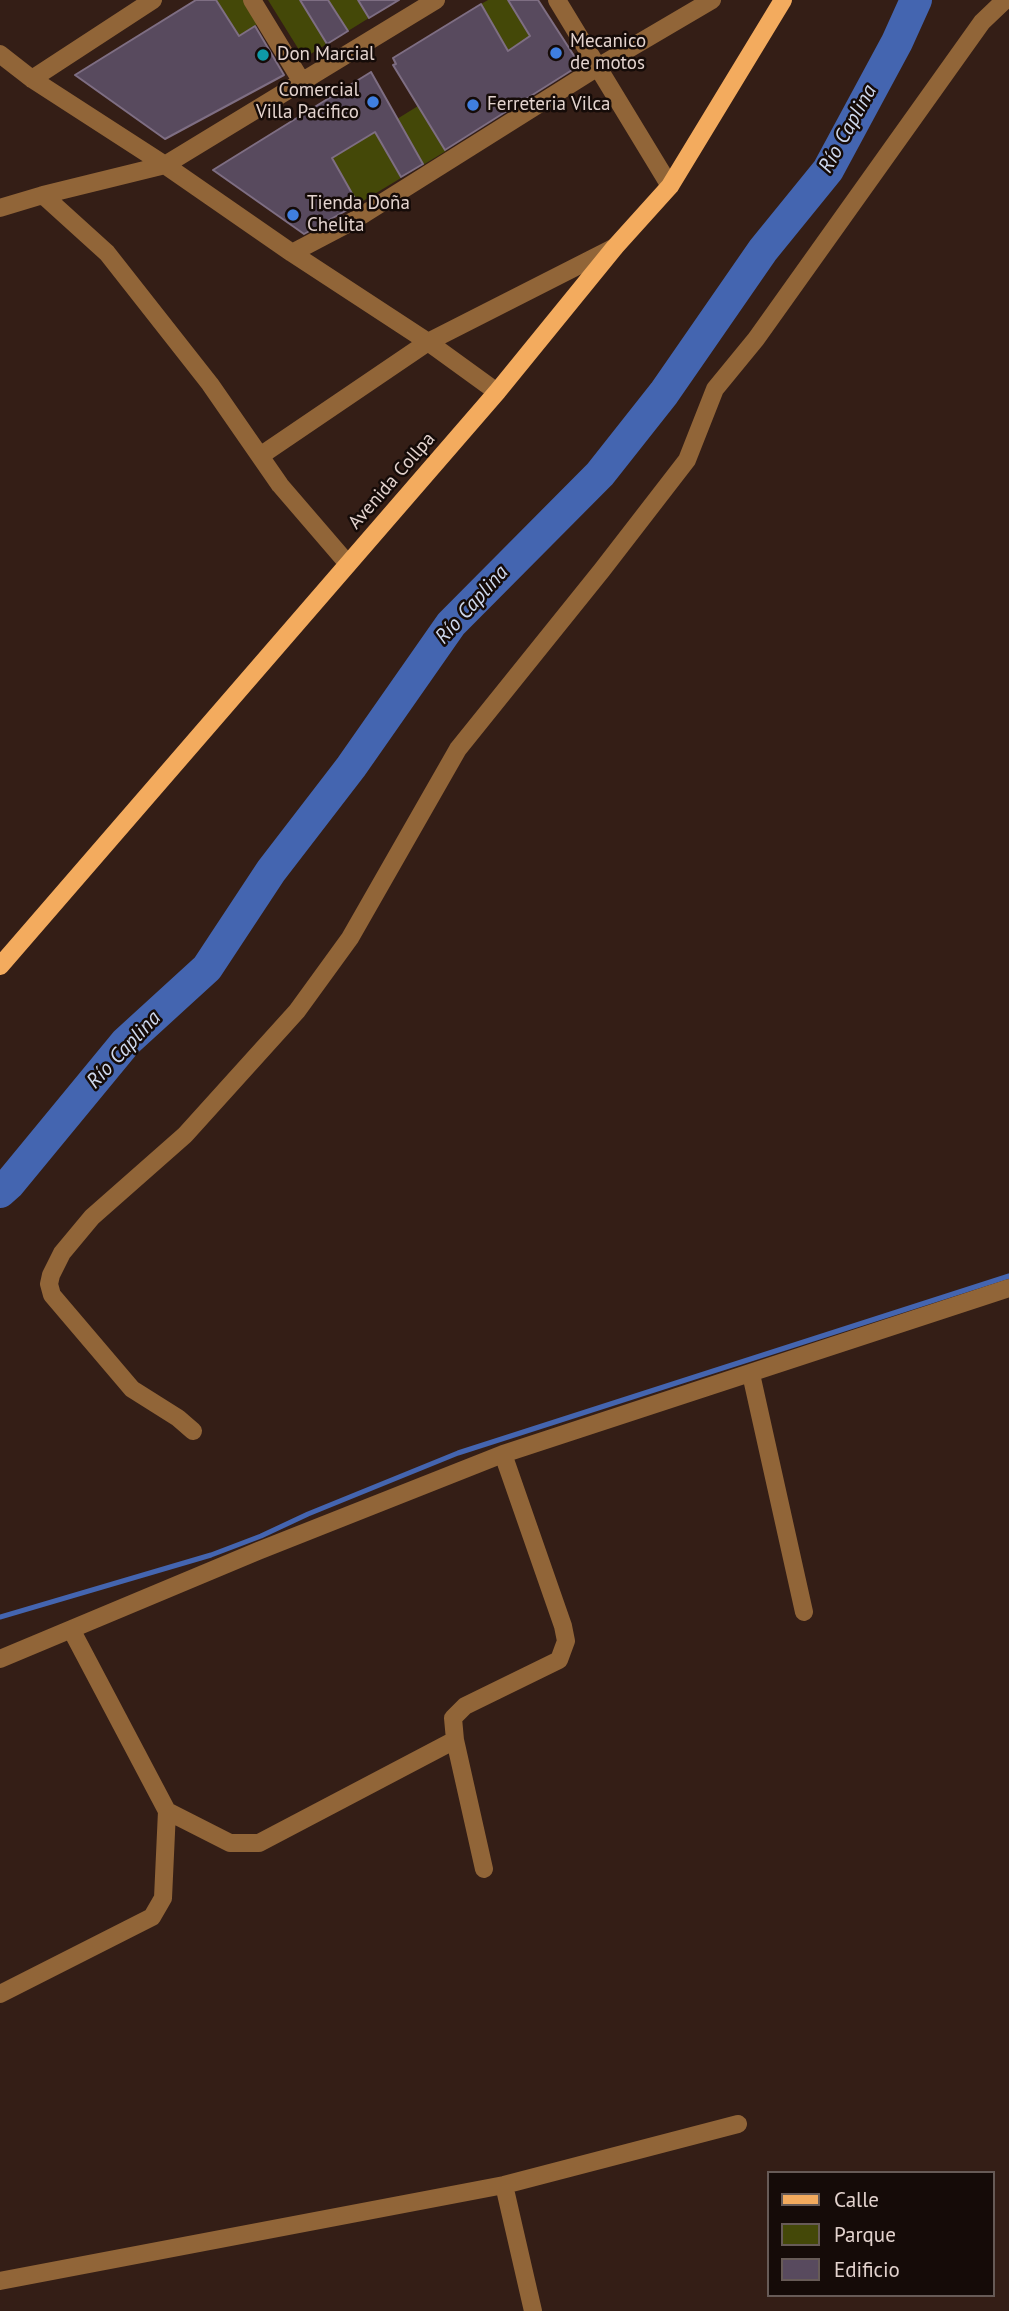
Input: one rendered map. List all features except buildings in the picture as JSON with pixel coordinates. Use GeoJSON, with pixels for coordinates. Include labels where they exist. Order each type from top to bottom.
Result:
{"type":"FeatureCollection","features":[{"type":"Feature","properties":{"kind":"main road","name":"Avenida Collpa"},"geometry":{"type":"LineString","coordinates":[[0,966],[497,392],[615,247],[670,186],[783,0]]}},
{"type":"Feature","properties":{"kind":"street"},"geometry":{"type":"LineString","coordinates":[[32,79],[153,0]]}},
{"type":"Feature","properties":{"kind":"street"},"geometry":{"type":"LineString","coordinates":[[252,0],[302,82]]}},
{"type":"Feature","properties":{"kind":"street"},"geometry":{"type":"LineString","coordinates":[[0,208],[165,165],[436,0]]}},
{"type":"Feature","properties":{"kind":"street"},"geometry":{"type":"LineString","coordinates":[[557,0],[670,186]]}},
{"type":"Feature","properties":{"kind":"street"},"geometry":{"type":"LineString","coordinates":[[292,253],[354,221],[597,67],[712,0]]}},
{"type":"Feature","properties":{"kind":"street"},"geometry":{"type":"LineString","coordinates":[[193,1431],[178,1418],[132,1389],[52,1295],[49,1284],[51,1275],[62,1253],[92,1217],[185,1135],[297,1011],[350,938],[458,749],[687,460],[715,389],[755,339],[982,22],[1004,0]]}},
{"type":"Feature","properties":{"kind":"street"},"geometry":{"type":"LineString","coordinates":[[0,54],[32,79],[428,342],[497,392]]}},
{"type":"Feature","properties":{"kind":"street"},"geometry":{"type":"LineString","coordinates":[[43,195],[107,253],[210,384],[280,485],[348,564]]}},
{"type":"Feature","properties":{"kind":"street"},"geometry":{"type":"LineString","coordinates":[[260,456],[428,342],[615,247]]}},
{"type":"Feature","properties":{"kind":"street"},"geometry":{"type":"LineString","coordinates":[[0,1659],[258,1551],[503,1454],[1009,1288]]}},
{"type":"Feature","properties":{"kind":"street"},"geometry":{"type":"LineString","coordinates":[[751,1374],[804,1612]]}},
{"type":"Feature","properties":{"kind":"street"},"geometry":{"type":"LineString","coordinates":[[484,1869],[455,1740],[453,1718],[465,1706],[559,1660],[566,1641],[503,1454]]}},
{"type":"Feature","properties":{"kind":"street"},"geometry":{"type":"LineString","coordinates":[[0,1994],[152,1917],[163,1898],[167,1811],[72,1630]]}},
{"type":"Feature","properties":{"kind":"street"},"geometry":{"type":"LineString","coordinates":[[167,1811],[230,1843],[259,1843],[455,1740]]}},
{"type":"Feature","properties":{"kind":"street"},"geometry":{"type":"LineString","coordinates":[[0,2281],[503,2185],[738,2124]]}},
{"type":"Feature","properties":{"kind":"street"},"geometry":{"type":"LineString","coordinates":[[503,2185],[533,2311]]}},
{"type":"Feature","properties":{"kind":"green space"},"geometry":{"type":"Polygon","coordinates":[[[216,0],[244,0],[258,24],[239,36],[216,0]]]}},
{"type":"Feature","properties":{"kind":"green space"},"geometry":{"type":"Polygon","coordinates":[[[268,0],[300,0],[327,44],[304,58],[268,0]]]}},
{"type":"Feature","properties":{"kind":"green space"},"geometry":{"type":"Polygon","coordinates":[[[328,0],[358,0],[369,18],[348,31],[328,0]]]}},
{"type":"Feature","properties":{"kind":"green space"},"geometry":{"type":"Polygon","coordinates":[[[488,0],[508,0],[530,36],[508,51],[481,4],[488,0]]]}},
{"type":"Feature","properties":{"kind":"green space"},"geometry":{"type":"Polygon","coordinates":[[[418,106],[446,151],[423,165],[397,119],[418,106]]]}},
{"type":"Feature","properties":{"kind":"green space"},"geometry":{"type":"Polygon","coordinates":[[[375,132],[401,178],[358,204],[332,158],[375,132]]]}},
{"type":"Feature","properties":{"kind":"waterway","name":"Río Caplina"},"geometry":{"type":"LineString","coordinates":[[0,1192],[126,1042],[207,968],[271,871],[351,767],[451,624],[600,474],[664,393],[763,250],[828,170],[897,42],[916,0]]}},
{"type":"Feature","properties":{"kind":"waterway"},"geometry":{"type":"LineString","coordinates":[[0,1617],[211,1555],[458,1453],[1009,1276]]}},
{"type":"Feature","properties":{"kind":"place","name":"Mecanico de motos"},"geometry":{"type":"Point","coordinates":[556,53]}},
{"type":"Feature","properties":{"kind":"place","name":"Don Marcial"},"geometry":{"type":"Point","coordinates":[263,55]}},
{"type":"Feature","properties":{"kind":"place","name":"Comercial Villa Pacifico"},"geometry":{"type":"Point","coordinates":[373,102]}},
{"type":"Feature","properties":{"kind":"place","name":"Ferreteria Vilca"},"geometry":{"type":"Point","coordinates":[473,105]}},
{"type":"Feature","properties":{"kind":"place","name":"Tienda Doña Chelita"},"geometry":{"type":"Point","coordinates":[293,215]}}]}
